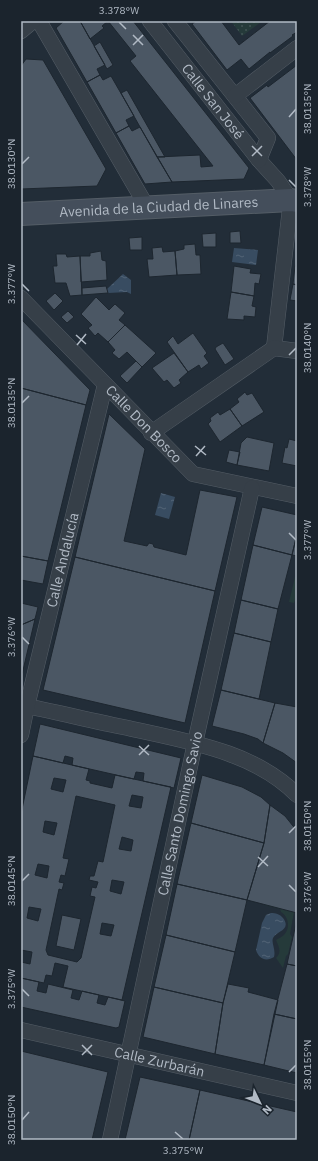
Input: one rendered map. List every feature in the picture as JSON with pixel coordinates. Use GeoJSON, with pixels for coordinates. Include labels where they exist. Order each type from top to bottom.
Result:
{"type":"FeatureCollection","features":[{"type":"Feature","properties":{"kind":"main road","name":"Avenida de la Ciudad de Linares"},"geometry":{"type":"LineString","coordinates":[[21,214],[294,201]]}},
{"type":"Feature","properties":{"kind":"street"},"geometry":{"type":"LineString","coordinates":[[21,31],[33,21]]}},
{"type":"Feature","properties":{"kind":"street"},"geometry":{"type":"LineString","coordinates":[[39,21],[147,207]]}},
{"type":"Feature","properties":{"kind":"street","name":"Calle San José"},"geometry":{"type":"LineString","coordinates":[[150,21],[259,160],[294,201]]}},
{"type":"Feature","properties":{"kind":"street"},"geometry":{"type":"LineString","coordinates":[[175,21],[268,138],[259,160]]}},
{"type":"Feature","properties":{"kind":"street"},"geometry":{"type":"LineString","coordinates":[[235,96],[297,48]]}},
{"type":"Feature","properties":{"kind":"street"},"geometry":{"type":"LineString","coordinates":[[274,348],[294,201]]}},
{"type":"Feature","properties":{"kind":"street","name":"Calle Don Bosco"},"geometry":{"type":"LineString","coordinates":[[21,298],[151,433],[193,474],[252,488],[297,496]]}},
{"type":"Feature","properties":{"kind":"street"},"geometry":{"type":"LineString","coordinates":[[151,433],[274,348],[297,352]]}},
{"type":"Feature","properties":{"kind":"street","name":"Calle Andalucía"},"geometry":{"type":"LineString","coordinates":[[21,735],[24,705],[105,385]]}},
{"type":"Feature","properties":{"kind":"street","name":"Calle Santo Domingo Savio"},"geometry":{"type":"LineString","coordinates":[[110,1140],[195,744],[252,488]]}},
{"type":"Feature","properties":{"kind":"street"},"geometry":{"type":"LineString","coordinates":[[24,705],[195,744],[228,754],[258,766],[279,779],[297,795]]}},
{"type":"Feature","properties":{"kind":"street","name":"Calle Zurbarán"},"geometry":{"type":"LineString","coordinates":[[21,1030],[297,1093]]}},
{"type":"Feature","properties":{"kind":"green space"},"geometry":{"type":"Polygon","coordinates":[[[231,21],[260,21],[261,22],[242,36],[231,21]]]}},
{"type":"Feature","properties":{"kind":"green space"},"geometry":{"type":"Polygon","coordinates":[[[295,577],[297,577],[297,594],[294,603],[289,602],[295,577]]]}},
{"type":"Feature","properties":{"kind":"green space"},"geometry":{"type":"Polygon","coordinates":[[[267,892],[294,912],[290,934],[292,937],[283,968],[276,958],[278,956],[279,947],[276,940],[283,936],[286,932],[288,922],[280,909],[264,905],[267,892]]]}},
{"type":"Feature","properties":{"kind":"water"},"geometry":{"type":"Polygon","coordinates":[[[234,248],[258,250],[256,265],[232,262],[234,248]]]}},
{"type":"Feature","properties":{"kind":"water"},"geometry":{"type":"Polygon","coordinates":[[[123,274],[131,280],[131,294],[127,292],[108,293],[107,289],[123,274]]]}},
{"type":"Feature","properties":{"kind":"water"},"geometry":{"type":"Polygon","coordinates":[[[161,493],[175,497],[169,519],[155,515],[161,493]]]}},
{"type":"Feature","properties":{"kind":"water"},"geometry":{"type":"Polygon","coordinates":[[[271,913],[282,917],[286,925],[285,928],[273,938],[274,957],[271,959],[263,959],[259,956],[256,950],[262,923],[266,915],[271,913]]]}},
{"type":"Feature","properties":{"kind":"building"},"geometry":{"type":"Polygon","coordinates":[[[64,21],[80,21],[105,65],[97,69],[100,75],[87,82],[56,28],[64,21]]]}},
{"type":"Feature","properties":{"kind":"building"},"geometry":{"type":"Polygon","coordinates":[[[80,21],[108,21],[102,26],[104,28],[90,39],[80,21]]]}},
{"type":"Feature","properties":{"kind":"building"},"geometry":{"type":"Polygon","coordinates":[[[108,21],[133,21],[249,168],[244,179],[172,182],[157,157],[200,155],[201,167],[213,166],[130,61],[136,56],[108,21]]]}},
{"type":"Feature","properties":{"kind":"building"},"geometry":{"type":"Polygon","coordinates":[[[196,21],[221,21],[239,45],[270,21],[297,21],[297,32],[249,69],[241,59],[227,70],[192,24],[196,21]]]}},
{"type":"Feature","properties":{"kind":"building"},"geometry":{"type":"Polygon","coordinates":[[[100,42],[113,65],[107,69],[94,46],[100,42]]]}},
{"type":"Feature","properties":{"kind":"building"},"geometry":{"type":"Polygon","coordinates":[[[26,59],[43,60],[106,169],[97,186],[21,189],[21,66],[26,59]]]}},
{"type":"Feature","properties":{"kind":"building"},"geometry":{"type":"Polygon","coordinates":[[[297,65],[297,160],[250,98],[267,85],[268,87],[297,65]]]}},
{"type":"Feature","properties":{"kind":"building"},"geometry":{"type":"Polygon","coordinates":[[[100,75],[103,80],[111,76],[134,116],[126,120],[129,126],[116,133],[87,82],[100,75]]]}},
{"type":"Feature","properties":{"kind":"building"},"geometry":{"type":"Polygon","coordinates":[[[127,90],[165,157],[157,157],[121,93],[127,90]]]}},
{"type":"Feature","properties":{"kind":"building"},"geometry":{"type":"Polygon","coordinates":[[[129,126],[132,131],[140,127],[172,182],[145,184],[116,133],[129,126]]]}},
{"type":"Feature","properties":{"kind":"building"},"geometry":{"type":"Polygon","coordinates":[[[240,231],[241,243],[230,243],[230,232],[240,231]]]}},
{"type":"Feature","properties":{"kind":"building"},"geometry":{"type":"Polygon","coordinates":[[[216,233],[216,247],[203,247],[202,234],[216,233]]]}},
{"type":"Feature","properties":{"kind":"building"},"geometry":{"type":"Polygon","coordinates":[[[142,237],[142,250],[130,250],[129,238],[142,237]]]}},
{"type":"Feature","properties":{"kind":"building"},"geometry":{"type":"Polygon","coordinates":[[[195,244],[196,255],[200,255],[201,274],[177,275],[175,251],[184,249],[184,245],[195,244]]]}},
{"type":"Feature","properties":{"kind":"building"},"geometry":{"type":"Polygon","coordinates":[[[162,247],[163,252],[175,251],[177,275],[149,277],[147,259],[153,259],[152,248],[162,247]]]}},
{"type":"Feature","properties":{"kind":"building"},"geometry":{"type":"Polygon","coordinates":[[[101,251],[102,260],[106,261],[107,280],[81,282],[80,256],[90,256],[90,253],[101,251]]]}},
{"type":"Feature","properties":{"kind":"building"},"geometry":{"type":"Polygon","coordinates":[[[56,254],[66,254],[67,257],[80,256],[82,295],[70,296],[66,283],[55,283],[53,266],[57,266],[56,254]]]}},
{"type":"Feature","properties":{"kind":"building"},"geometry":{"type":"Polygon","coordinates":[[[234,266],[251,269],[250,273],[261,274],[259,284],[255,283],[254,296],[231,292],[234,266]]]}},
{"type":"Feature","properties":{"kind":"building"},"geometry":{"type":"Polygon","coordinates":[[[295,266],[297,266],[297,285],[293,284],[295,266]]]}},
{"type":"Feature","properties":{"kind":"building"},"geometry":{"type":"Polygon","coordinates":[[[293,284],[297,285],[297,301],[290,300],[293,284]]]}},
{"type":"Feature","properties":{"kind":"building"},"geometry":{"type":"Polygon","coordinates":[[[106,286],[108,293],[82,295],[82,288],[106,286]]]}},
{"type":"Feature","properties":{"kind":"building"},"geometry":{"type":"Polygon","coordinates":[[[231,292],[254,296],[252,306],[256,307],[255,317],[244,316],[244,320],[227,319],[231,292]]]}},
{"type":"Feature","properties":{"kind":"building"},"geometry":{"type":"Polygon","coordinates":[[[55,293],[63,301],[54,310],[46,301],[55,293]]]}},
{"type":"Feature","properties":{"kind":"building"},"geometry":{"type":"Polygon","coordinates":[[[96,297],[109,310],[115,304],[125,313],[119,320],[125,325],[108,342],[98,333],[95,336],[88,328],[92,325],[81,314],[96,297]]]}},
{"type":"Feature","properties":{"kind":"building"},"geometry":{"type":"Polygon","coordinates":[[[68,311],[74,317],[67,323],[61,317],[68,311]]]}},
{"type":"Feature","properties":{"kind":"building"},"geometry":{"type":"Polygon","coordinates":[[[21,319],[90,390],[86,405],[21,388],[21,319]]]}},
{"type":"Feature","properties":{"kind":"building"},"geometry":{"type":"Polygon","coordinates":[[[125,325],[156,353],[142,367],[127,352],[119,359],[112,353],[115,350],[108,342],[125,325]]]}},
{"type":"Feature","properties":{"kind":"building"},"geometry":{"type":"Polygon","coordinates":[[[193,333],[207,353],[204,356],[209,363],[201,369],[199,365],[188,372],[167,342],[173,336],[178,344],[193,333]]]}},
{"type":"Feature","properties":{"kind":"building"},"geometry":{"type":"Polygon","coordinates":[[[223,343],[234,359],[225,365],[215,349],[223,343]]]}},
{"type":"Feature","properties":{"kind":"building"},"geometry":{"type":"Polygon","coordinates":[[[174,353],[188,372],[179,380],[181,383],[174,388],[167,380],[164,382],[152,368],[174,353]]]}},
{"type":"Feature","properties":{"kind":"building"},"geometry":{"type":"Polygon","coordinates":[[[136,361],[142,367],[127,383],[120,376],[136,361]]]}},
{"type":"Feature","properties":{"kind":"building"},"geometry":{"type":"Polygon","coordinates":[[[21,388],[86,405],[48,561],[21,556],[21,388]]]}},
{"type":"Feature","properties":{"kind":"building"},"geometry":{"type":"Polygon","coordinates":[[[245,392],[247,395],[252,393],[264,412],[242,426],[230,409],[239,402],[237,399],[245,392]]]}},
{"type":"Feature","properties":{"kind":"building"},"geometry":{"type":"Polygon","coordinates":[[[230,409],[242,426],[220,442],[208,424],[211,421],[210,418],[218,412],[220,415],[230,409]]]}},
{"type":"Feature","properties":{"kind":"building"},"geometry":{"type":"Polygon","coordinates":[[[109,414],[145,449],[124,541],[147,546],[149,543],[153,544],[154,547],[186,555],[200,490],[237,497],[215,591],[75,557],[109,414]]]}},
{"type":"Feature","properties":{"kind":"building"},"geometry":{"type":"Polygon","coordinates":[[[247,437],[274,443],[269,471],[237,465],[241,443],[247,437]]]}},
{"type":"Feature","properties":{"kind":"building"},"geometry":{"type":"Polygon","coordinates":[[[289,439],[297,441],[297,466],[282,463],[285,447],[287,448],[289,439]]]}},
{"type":"Feature","properties":{"kind":"building"},"geometry":{"type":"Polygon","coordinates":[[[229,450],[240,452],[237,465],[226,462],[229,450]]]}},
{"type":"Feature","properties":{"kind":"building"},"geometry":{"type":"Polygon","coordinates":[[[262,507],[297,515],[297,534],[292,555],[253,545],[262,507]]]}},
{"type":"Feature","properties":{"kind":"building"},"geometry":{"type":"Polygon","coordinates":[[[297,534],[297,556],[292,555],[297,534]]]}},
{"type":"Feature","properties":{"kind":"building"},"geometry":{"type":"Polygon","coordinates":[[[253,545],[292,555],[278,609],[241,600],[253,545]]]}},
{"type":"Feature","properties":{"kind":"building"},"geometry":{"type":"Polygon","coordinates":[[[21,556],[48,561],[43,584],[21,580],[21,556]]]}},
{"type":"Feature","properties":{"kind":"building"},"geometry":{"type":"Polygon","coordinates":[[[75,557],[215,591],[185,723],[43,690],[75,557]]]}},
{"type":"Feature","properties":{"kind":"building"},"geometry":{"type":"Polygon","coordinates":[[[241,600],[278,609],[271,642],[234,633],[241,600]]]}},
{"type":"Feature","properties":{"kind":"building"},"geometry":{"type":"Polygon","coordinates":[[[21,603],[38,607],[35,619],[21,625],[21,603]]]}},
{"type":"Feature","properties":{"kind":"building"},"geometry":{"type":"Polygon","coordinates":[[[35,619],[21,679],[21,625],[35,619]]]}},
{"type":"Feature","properties":{"kind":"building"},"geometry":{"type":"Polygon","coordinates":[[[234,633],[271,642],[259,699],[221,690],[234,633]]]}},
{"type":"Feature","properties":{"kind":"building"},"geometry":{"type":"Polygon","coordinates":[[[221,690],[275,703],[263,743],[258,739],[244,734],[212,726],[221,690]]]}},
{"type":"Feature","properties":{"kind":"building"},"geometry":{"type":"Polygon","coordinates":[[[275,703],[297,707],[297,763],[283,753],[263,743],[275,703]]]}},
{"type":"Feature","properties":{"kind":"building"},"geometry":{"type":"Polygon","coordinates":[[[40,724],[181,758],[174,788],[143,781],[144,773],[136,772],[134,779],[72,765],[73,758],[65,756],[63,763],[33,756],[40,724]]]}},
{"type":"Feature","properties":{"kind":"building"},"geometry":{"type":"Polygon","coordinates":[[[33,756],[89,769],[86,780],[90,781],[90,783],[112,788],[115,775],[171,787],[122,1000],[63,987],[68,966],[55,963],[52,976],[46,975],[44,983],[21,978],[21,962],[30,964],[32,952],[21,950],[21,814],[33,756]],[[54,778],[51,789],[63,792],[66,780],[54,778]],[[132,795],[129,806],[141,808],[143,797],[132,795]],[[76,796],[63,858],[69,859],[65,876],[61,875],[59,882],[64,883],[62,890],[59,889],[46,950],[48,955],[77,962],[81,958],[95,897],[90,896],[92,887],[96,888],[98,882],[89,880],[90,876],[94,876],[98,861],[103,862],[115,805],[76,796]],[[45,821],[43,832],[54,835],[57,823],[45,821]],[[122,837],[119,849],[131,851],[133,840],[122,837]],[[38,864],[35,875],[47,878],[49,866],[38,864]],[[112,880],[110,891],[121,894],[124,882],[112,880]],[[29,907],[27,918],[38,921],[41,909],[29,907]],[[102,923],[100,934],[111,936],[114,925],[102,923]]]}},
{"type":"Feature","properties":{"kind":"building"},"geometry":{"type":"Polygon","coordinates":[[[202,775],[242,787],[261,797],[270,805],[264,843],[191,823],[202,775]]]}},
{"type":"Feature","properties":{"kind":"building"},"geometry":{"type":"Polygon","coordinates":[[[270,805],[285,816],[297,831],[297,913],[247,900],[264,843],[270,805]]]}},
{"type":"Feature","properties":{"kind":"building"},"geometry":{"type":"Polygon","coordinates":[[[191,823],[264,843],[247,900],[177,884],[191,823]]]}},
{"type":"Feature","properties":{"kind":"building"},"geometry":{"type":"Polygon","coordinates":[[[177,884],[247,900],[235,952],[166,935],[177,884]]]}},
{"type":"Feature","properties":{"kind":"building"},"geometry":{"type":"Polygon","coordinates":[[[62,915],[81,919],[74,950],[56,946],[62,915]]]}},
{"type":"Feature","properties":{"kind":"building"},"geometry":{"type":"Polygon","coordinates":[[[297,919],[297,966],[287,964],[297,919]]]}},
{"type":"Feature","properties":{"kind":"building"},"geometry":{"type":"Polygon","coordinates":[[[166,935],[235,952],[223,1003],[154,987],[166,935]]]}},
{"type":"Feature","properties":{"kind":"building"},"geometry":{"type":"Polygon","coordinates":[[[287,964],[297,966],[297,1019],[274,1014],[287,964]]]}},
{"type":"Feature","properties":{"kind":"building"},"geometry":{"type":"Polygon","coordinates":[[[21,978],[39,982],[37,991],[46,993],[48,984],[73,990],[71,998],[79,1000],[82,991],[99,995],[97,1003],[105,1005],[108,997],[125,1001],[119,1027],[116,1028],[21,1007],[21,978]]]}},
{"type":"Feature","properties":{"kind":"building"},"geometry":{"type":"Polygon","coordinates":[[[228,984],[249,988],[248,992],[278,1000],[264,1065],[215,1054],[223,1003],[228,984]]]}},
{"type":"Feature","properties":{"kind":"building"},"geometry":{"type":"Polygon","coordinates":[[[154,987],[223,1003],[215,1054],[143,1037],[154,987]]]}},
{"type":"Feature","properties":{"kind":"building"},"geometry":{"type":"Polygon","coordinates":[[[274,1014],[297,1019],[297,1073],[264,1065],[274,1014]]]}},
{"type":"Feature","properties":{"kind":"building"},"geometry":{"type":"Polygon","coordinates":[[[21,1051],[108,1072],[92,1140],[21,1140],[21,1051]]]}},
{"type":"Feature","properties":{"kind":"building"},"geometry":{"type":"Polygon","coordinates":[[[140,1077],[200,1090],[189,1140],[125,1140],[140,1077]]]}},
{"type":"Feature","properties":{"kind":"building"},"geometry":{"type":"Polygon","coordinates":[[[200,1090],[297,1112],[297,1140],[189,1140],[200,1090]]]}}]}
